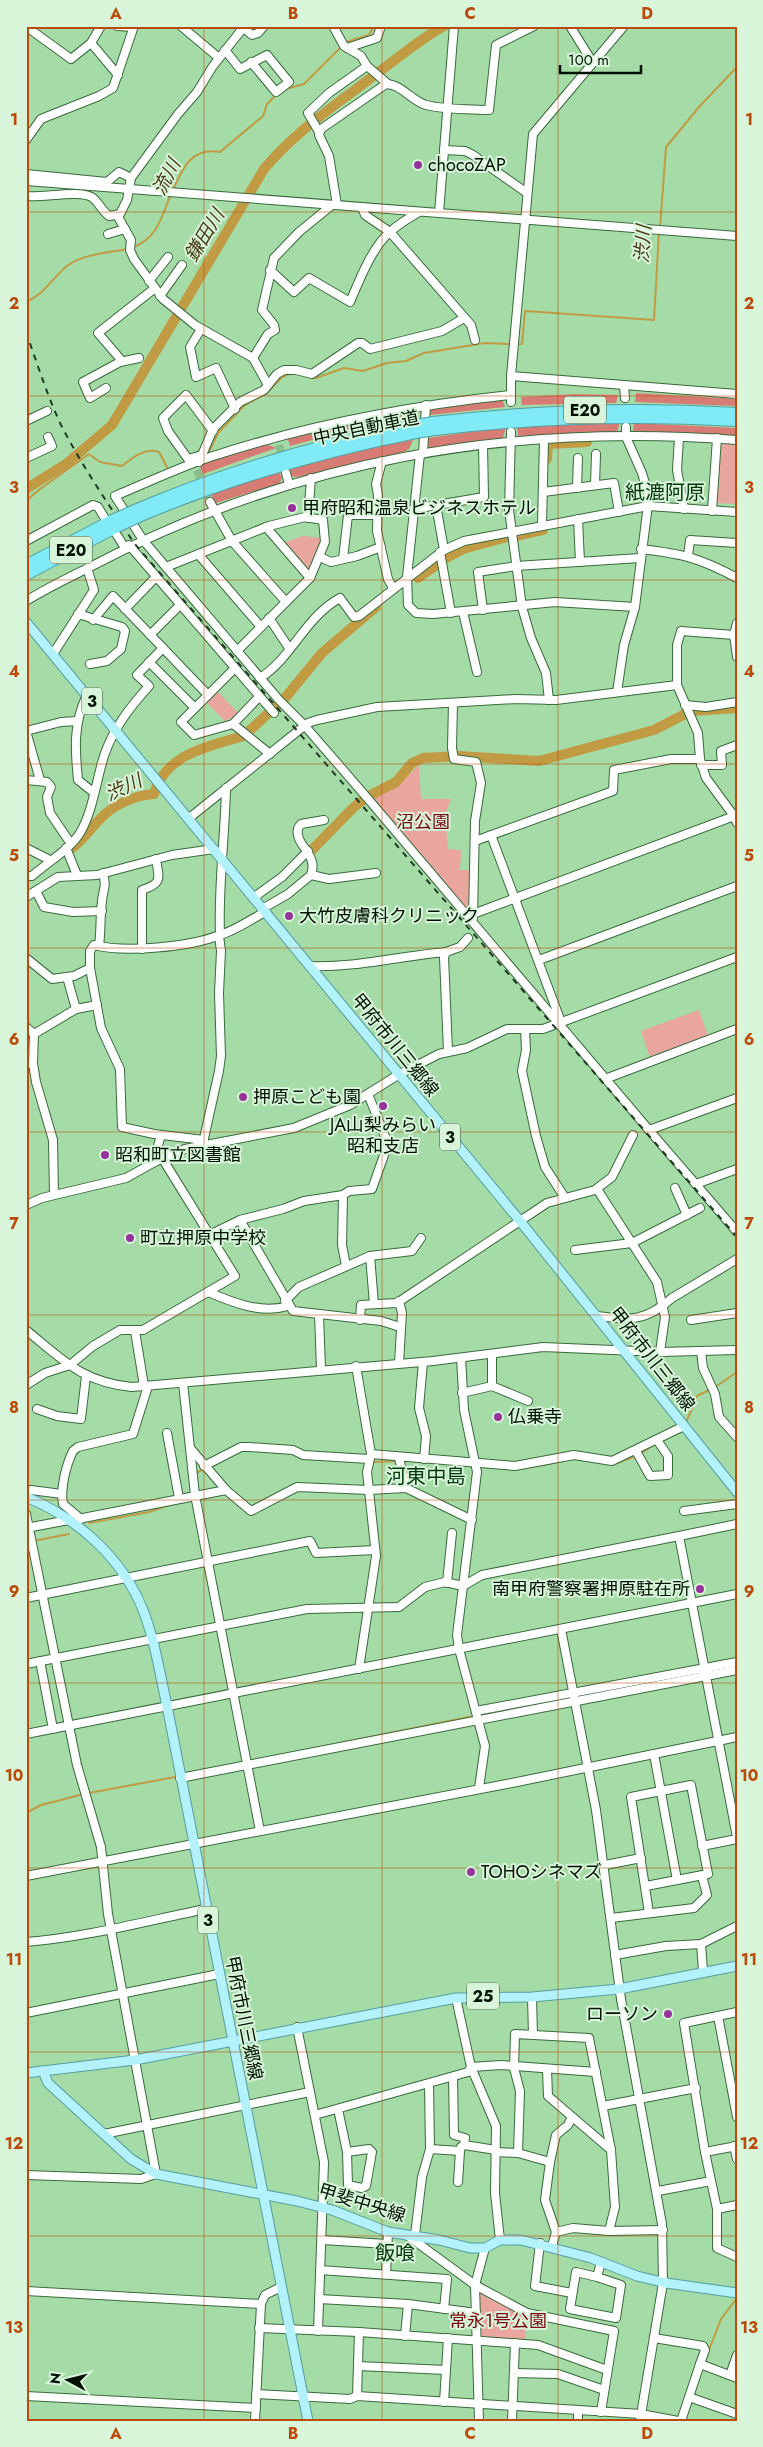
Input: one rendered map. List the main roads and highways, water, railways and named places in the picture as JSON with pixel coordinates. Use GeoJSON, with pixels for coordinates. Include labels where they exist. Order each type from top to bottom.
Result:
{"type":"FeatureCollection","features":[{"type":"Feature","properties":{"kind":"highway","name":"中央自動車道"},"geometry":{"type":"LineString","coordinates":[[26,565],[139,513],[276,466],[416,429],[566,410],[642,409],[737,412]]}},
{"type":"Feature","properties":{"kind":"highway","name":"中央自動車道"},"geometry":{"type":"LineString","coordinates":[[434,426],[565,418],[737,421]]}},
{"type":"Feature","properties":{"kind":"highway","name":"中央自動車道"},"geometry":{"type":"LineString","coordinates":[[26,574],[112,524]]}},
{"type":"Feature","properties":{"kind":"main road","name":"甲府市川三郷線"},"geometry":{"type":"LineString","coordinates":[[28,627],[116,730],[598,1316],[737,1492]]}},
{"type":"Feature","properties":{"kind":"main road","name":"甲府市川三郷線"},"geometry":{"type":"LineString","coordinates":[[26,1496],[75,1520],[103,1548],[126,1578],[143,1609],[152,1639],[167,1706],[231,2040],[308,2421]]}},
{"type":"Feature","properties":{"kind":"main road","name":"25"},"geometry":{"type":"LineString","coordinates":[[26,2073],[135,2060],[297,2027],[456,1998],[532,1997],[619,1989],[702,1971],[737,1966]]}},
{"type":"Feature","properties":{"kind":"main road","name":"甲斐中央線"},"geometry":{"type":"LineString","coordinates":[[43,2071],[48,2083],[131,2159],[156,2174],[263,2194],[324,2208],[388,2232],[411,2235],[463,2247],[485,2248],[500,2240],[521,2240],[540,2243],[601,2262],[637,2276],[663,2282],[737,2292]]}},
{"type":"Feature","properties":{"kind":"waterway","name":"流川"},"geometry":{"type":"LineString","coordinates":[[346,42],[369,35],[374,26]]}},
{"type":"Feature","properties":{"kind":"waterway","name":"鎌田川"},"geometry":{"type":"LineString","coordinates":[[26,489],[66,464],[112,425],[264,169],[276,155],[329,109],[416,44],[444,26]]}},
{"type":"Feature","properties":{"kind":"waterway","name":"流川"},"geometry":{"type":"LineString","coordinates":[[286,89],[304,84],[341,47]]}},
{"type":"Feature","properties":{"kind":"waterway","name":"渋川"},"geometry":{"type":"LineString","coordinates":[[660,228],[666,147],[699,107],[737,67]]}},
{"type":"Feature","properties":{"kind":"waterway","name":"流川"},"geometry":{"type":"LineString","coordinates":[[173,190],[190,160],[202,153],[210,151],[220,152],[263,116],[267,104],[276,95]]}},
{"type":"Feature","properties":{"kind":"waterway","name":"流川"},"geometry":{"type":"LineString","coordinates":[[134,247],[142,243],[154,231],[171,194]]}},
{"type":"Feature","properties":{"kind":"waterway","name":"渋川"},"geometry":{"type":"LineString","coordinates":[[519,344],[522,344],[525,311],[654,320],[659,232]]}},
{"type":"Feature","properties":{"kind":"waterway","name":"流川"},"geometry":{"type":"LineString","coordinates":[[26,302],[38,295],[73,262],[88,256],[127,249]]}},
{"type":"Feature","properties":{"kind":"waterway"},"geometry":{"type":"LineString","coordinates":[[308,377],[316,378],[344,368],[363,371],[387,363],[406,361],[424,353],[485,343],[509,344]]}},
{"type":"Feature","properties":{"kind":"waterway"},"geometry":{"type":"LineString","coordinates":[[208,454],[218,433],[245,405],[267,393],[282,377],[292,373]]}},
{"type":"Feature","properties":{"kind":"waterway","name":"渋川"},"geometry":{"type":"LineString","coordinates":[[547,459],[548,444],[587,442]]}},
{"type":"Feature","properties":{"kind":"waterway"},"geometry":{"type":"LineString","coordinates":[[26,501],[89,454],[100,462],[122,466],[139,454],[154,451],[159,452],[168,469]]}},
{"type":"Feature","properties":{"kind":"waterway","name":"渋川"},"geometry":{"type":"LineString","coordinates":[[517,536],[543,530]]}},
{"type":"Feature","properties":{"kind":"waterway","name":"渋川"},"geometry":{"type":"LineString","coordinates":[[446,558],[463,549],[507,537]]}},
{"type":"Feature","properties":{"kind":"waterway","name":"渋川"},"geometry":{"type":"LineString","coordinates":[[418,578],[438,564]]}},
{"type":"Feature","properties":{"kind":"waterway","name":"渋川"},"geometry":{"type":"LineString","coordinates":[[248,732],[285,698],[322,653],[376,607]]}},
{"type":"Feature","properties":{"kind":"waterway"},"geometry":{"type":"LineString","coordinates":[[312,850],[354,807],[367,797],[396,782],[412,763],[423,758],[459,756],[539,761],[654,730],[691,711],[737,708]]}},
{"type":"Feature","properties":{"kind":"waterway","name":"渋川"},"geometry":{"type":"LineString","coordinates":[[71,849],[106,813],[118,805],[132,799],[154,794],[160,780],[168,769],[178,761],[203,748],[243,736]]}},
{"type":"Feature","properties":{"kind":"waterway"},"geometry":{"type":"LineString","coordinates":[[714,1388],[737,1372]]}},
{"type":"Feature","properties":{"kind":"waterway"},"geometry":{"type":"LineString","coordinates":[[687,1420],[697,1396],[709,1390]]}},
{"type":"Feature","properties":{"kind":"waterway"},"geometry":{"type":"LineString","coordinates":[[640,1454],[655,1444]]}},
{"type":"Feature","properties":{"kind":"waterway"},"geometry":{"type":"LineString","coordinates":[[260,1451],[280,1453]]}},
{"type":"Feature","properties":{"kind":"waterway"},"geometry":{"type":"LineString","coordinates":[[617,1463],[636,1456]]}},
{"type":"Feature","properties":{"kind":"waterway"},"geometry":{"type":"LineString","coordinates":[[373,1462],[398,1461]]}},
{"type":"Feature","properties":{"kind":"waterway"},"geometry":{"type":"LineString","coordinates":[[403,1461],[413,1461]]}},
{"type":"Feature","properties":{"kind":"waterway"},"geometry":{"type":"LineString","coordinates":[[521,1469],[553,1463]]}},
{"type":"Feature","properties":{"kind":"waterway"},"geometry":{"type":"LineString","coordinates":[[196,1473],[204,1469]]}},
{"type":"Feature","properties":{"kind":"waterway"},"geometry":{"type":"LineString","coordinates":[[89,1523],[149,1512],[172,1504]]}},
{"type":"Feature","properties":{"kind":"waterway"},"geometry":{"type":"LineString","coordinates":[[33,1541],[69,1534]]}},
{"type":"Feature","properties":{"kind":"waterway"},"geometry":{"type":"LineString","coordinates":[[579,1696],[690,1675]]}},
{"type":"Feature","properties":{"kind":"waterway"},"geometry":{"type":"LineString","coordinates":[[479,1715],[570,1698]]}},
{"type":"Feature","properties":{"kind":"waterway"},"geometry":{"type":"LineString","coordinates":[[305,1750],[474,1716]]}},
{"type":"Feature","properties":{"kind":"waterway"},"geometry":{"type":"LineString","coordinates":[[89,1793],[175,1777]]}},
{"type":"Feature","properties":{"kind":"waterway"},"geometry":{"type":"LineString","coordinates":[[26,1813],[41,1805],[80,1795]]}},
{"type":"Feature","properties":{"kind":"waterway"},"geometry":{"type":"LineString","coordinates":[[705,2360],[721,2319],[737,2298]]}},
{"type":"Feature","properties":{"kind":"tunnel"},"geometry":{"type":"LineString","coordinates":[[279,445],[283,462]]}},
{"type":"Feature","properties":{"kind":"tunnel"},"geometry":{"type":"LineString","coordinates":[[197,470],[210,502]]}},
{"type":"Feature","properties":{"kind":"railway"},"geometry":{"type":"LineString","coordinates":[[26,332],[61,425],[87,470],[134,543],[737,1237]]}},
{"type":"Feature","properties":{"kind":"place","name":"chocoZAP"},"geometry":{"type":"Point","coordinates":[418,165]}},
{"type":"Feature","properties":{"kind":"place","name":"甲府昭和温泉ビジネスホテル"},"geometry":{"type":"Point","coordinates":[292,508]}},
{"type":"Feature","properties":{"kind":"place","name":"大竹皮膚科クリニック"},"geometry":{"type":"Point","coordinates":[289,916]}},
{"type":"Feature","properties":{"kind":"place","name":"押原こども園"},"geometry":{"type":"Point","coordinates":[243,1097]}},
{"type":"Feature","properties":{"kind":"place","name":"JA山梨みらい 昭和支店"},"geometry":{"type":"Point","coordinates":[383,1106]}},
{"type":"Feature","properties":{"kind":"place","name":"昭和町立図書館"},"geometry":{"type":"Point","coordinates":[105,1155]}},
{"type":"Feature","properties":{"kind":"place","name":"町立押原中学校"},"geometry":{"type":"Point","coordinates":[130,1238]}},
{"type":"Feature","properties":{"kind":"place","name":"仏乗寺"},"geometry":{"type":"Point","coordinates":[498,1417]}},
{"type":"Feature","properties":{"kind":"place","name":"南甲府警察署押原駐在所"},"geometry":{"type":"Point","coordinates":[700,1589]}},
{"type":"Feature","properties":{"kind":"place","name":"TOHOシネマズ"},"geometry":{"type":"Point","coordinates":[471,1872]}},
{"type":"Feature","properties":{"kind":"place","name":"ローソン"},"geometry":{"type":"Point","coordinates":[668,2014]}},
{"type":"Feature","properties":{"kind":"district","name":"紙漉阿原"},"geometry":{"type":"Point","coordinates":[665,492]}},
{"type":"Feature","properties":{"kind":"district","name":"河東中島"},"geometry":{"type":"Point","coordinates":[426,1476]}},
{"type":"Feature","properties":{"kind":"district","name":"飯喰"},"geometry":{"type":"Point","coordinates":[395,2253]}},
{"type":"Feature","properties":{"kind":"park label","name":"沼公園"},"geometry":{"type":"Point","coordinates":[423,822]}},
{"type":"Feature","properties":{"kind":"park label","name":"常永1号公園"},"geometry":{"type":"Point","coordinates":[498,2321]}}]}
